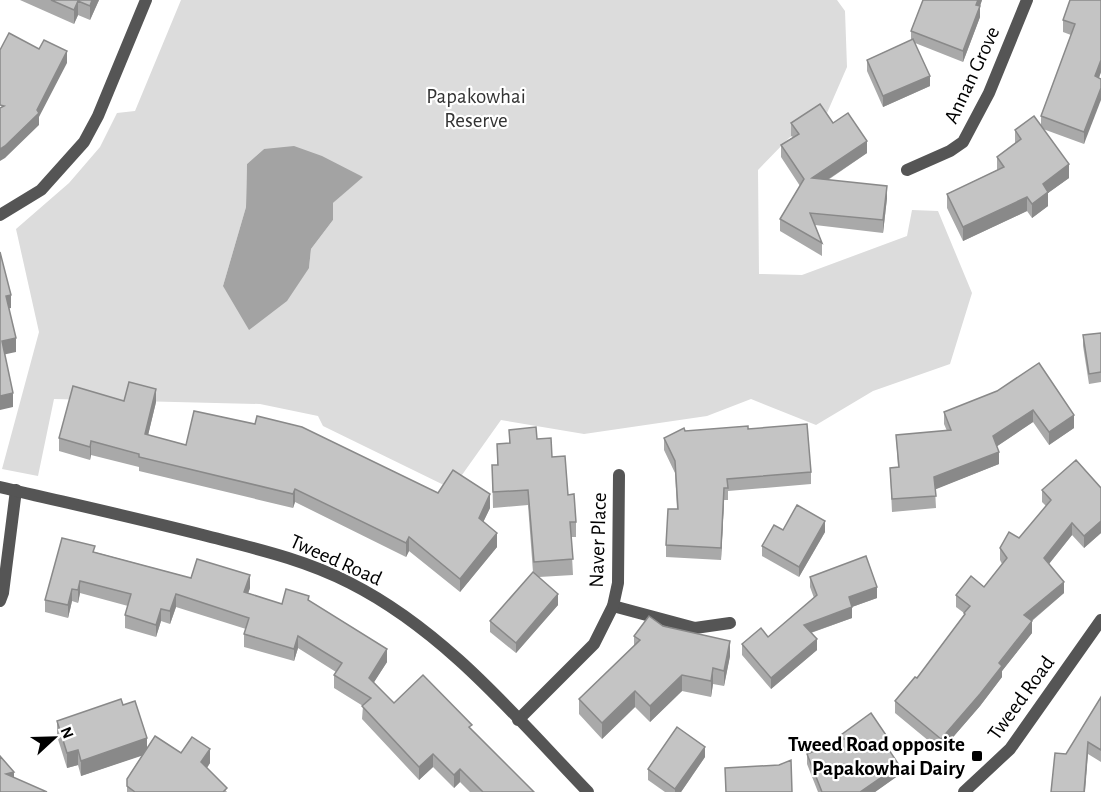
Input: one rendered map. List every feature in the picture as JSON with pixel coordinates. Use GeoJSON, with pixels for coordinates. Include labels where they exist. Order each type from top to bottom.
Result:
{"type":"FeatureCollection","features":[{"type":"Feature","properties":{"kind":"street"},"geometry":{"type":"LineString","coordinates":[[0,215],[40,190],[84,142],[98,116],[146,0]]}},
{"type":"Feature","properties":{"kind":"street","name":"Annan Grove"},"geometry":{"type":"LineString","coordinates":[[908,170],[950,151],[963,142],[989,93],[1027,0]]}},
{"type":"Feature","properties":{"kind":"street","name":"Naver Place"},"geometry":{"type":"LineString","coordinates":[[518,720],[594,644],[613,606],[618,584],[619,475]]}},
{"type":"Feature","properties":{"kind":"street","name":"Tweed Road"},"geometry":{"type":"LineString","coordinates":[[0,487],[70,502],[281,555],[350,583],[423,631],[456,658],[588,792]]}},
{"type":"Feature","properties":{"kind":"street"},"geometry":{"type":"LineString","coordinates":[[0,601],[3,593],[16,490]]}},
{"type":"Feature","properties":{"kind":"street","name":"Naver Place"},"geometry":{"type":"LineString","coordinates":[[613,606],[695,628],[730,623]]}},
{"type":"Feature","properties":{"kind":"street","name":"Tweed Road"},"geometry":{"type":"LineString","coordinates":[[964,792],[1010,749],[1101,620]]}},
{"type":"Feature","properties":{"kind":"green space","name":"Papakowhai Reserve"},"geometry":{"type":"Polygon","coordinates":[[[181,0],[837,0],[845,11],[847,67],[827,113],[789,138],[758,170],[759,274],[802,275],[907,236],[912,210],[938,211],[972,293],[950,364],[873,391],[816,425],[751,399],[707,416],[584,434],[501,420],[452,489],[323,426],[318,416],[260,404],[54,399],[38,476],[2,469],[39,332],[16,229],[69,183],[100,147],[117,113],[135,111],[181,0]],[[264,149],[247,164],[246,207],[223,286],[309,268],[311,249],[333,220],[333,203],[362,177],[264,149]]]}},
{"type":"Feature","properties":{"kind":"shaded area"},"geometry":{"type":"Polygon","coordinates":[[[294,146],[322,156],[363,177],[333,203],[333,220],[311,249],[309,268],[287,301],[249,330],[223,286],[246,207],[247,164],[264,149],[294,146]]]}},
{"type":"Feature","properties":{"kind":"building"},"geometry":{"type":"Polygon","coordinates":[[[51,0],[92,0],[90,6],[78,1],[74,10],[51,0]]]}},
{"type":"Feature","properties":{"kind":"building"},"geometry":{"type":"Polygon","coordinates":[[[923,0],[978,0],[976,5],[980,6],[963,51],[911,31],[923,0]]]}},
{"type":"Feature","properties":{"kind":"building"},"geometry":{"type":"Polygon","coordinates":[[[1070,0],[1101,0],[1101,60],[1095,76],[1101,79],[1101,88],[1084,132],[1041,116],[1075,24],[1063,20],[1070,0]]]}},
{"type":"Feature","properties":{"kind":"building"},"geometry":{"type":"Polygon","coordinates":[[[9,33],[39,49],[44,40],[67,51],[37,110],[39,113],[0,149],[0,108],[4,106],[0,105],[0,50],[9,33]]]}},
{"type":"Feature","properties":{"kind":"building"},"geometry":{"type":"Polygon","coordinates":[[[913,39],[930,76],[883,96],[867,60],[913,39]]]}},
{"type":"Feature","properties":{"kind":"building"},"geometry":{"type":"Polygon","coordinates":[[[820,104],[833,123],[848,113],[867,141],[812,178],[887,186],[883,220],[810,213],[822,243],[780,219],[804,179],[781,145],[799,134],[791,123],[820,104]]]}},
{"type":"Feature","properties":{"kind":"building"},"geometry":{"type":"Polygon","coordinates":[[[1034,116],[1069,164],[1043,184],[1048,192],[1032,204],[1027,197],[963,227],[947,194],[1004,167],[997,157],[1021,139],[1015,130],[1034,116]]]}},
{"type":"Feature","properties":{"kind":"building"},"geometry":{"type":"Polygon","coordinates":[[[0,252],[11,295],[6,296],[16,338],[2,341],[13,393],[0,396],[0,252]]]}},
{"type":"Feature","properties":{"kind":"building"},"geometry":{"type":"Polygon","coordinates":[[[1101,333],[1101,372],[1089,374],[1083,335],[1101,333]]]}},
{"type":"Feature","properties":{"kind":"building"},"geometry":{"type":"Polygon","coordinates":[[[1039,363],[1074,415],[1049,432],[1033,410],[993,436],[999,452],[934,477],[936,496],[892,499],[890,468],[899,467],[896,435],[951,430],[944,412],[997,391],[1039,363]]]}},
{"type":"Feature","properties":{"kind":"building"},"geometry":{"type":"Polygon","coordinates":[[[129,382],[156,389],[145,434],[186,445],[194,411],[255,424],[257,416],[302,427],[438,493],[453,470],[490,494],[479,518],[497,533],[460,579],[409,537],[406,543],[295,489],[293,494],[139,457],[139,454],[91,441],[90,447],[59,438],[73,386],[124,401],[129,382]]]}},
{"type":"Feature","properties":{"kind":"building"},"geometry":{"type":"Polygon","coordinates":[[[807,424],[811,472],[727,479],[728,488],[724,488],[721,548],[666,545],[668,509],[678,509],[675,461],[664,438],[684,428],[685,431],[748,426],[748,429],[807,424]]]}},
{"type":"Feature","properties":{"kind":"building"},"geometry":{"type":"Polygon","coordinates":[[[536,427],[537,439],[551,438],[552,457],[565,456],[568,495],[574,494],[576,522],[570,522],[573,559],[534,562],[528,490],[493,492],[492,465],[498,465],[497,444],[510,443],[509,430],[536,427]]]}},
{"type":"Feature","properties":{"kind":"building"},"geometry":{"type":"Polygon","coordinates":[[[1076,460],[1101,488],[1101,521],[1084,536],[1072,523],[1044,558],[1064,582],[1024,615],[1032,621],[999,663],[1002,666],[941,739],[895,701],[915,677],[917,678],[970,606],[956,595],[971,576],[984,587],[1007,558],[1000,548],[1009,532],[1019,538],[1051,500],[1042,490],[1076,460]]]}},
{"type":"Feature","properties":{"kind":"building"},"geometry":{"type":"Polygon","coordinates":[[[797,505],[825,521],[799,567],[762,546],[774,525],[783,530],[797,505]]]}},
{"type":"Feature","properties":{"kind":"building"},"geometry":{"type":"Polygon","coordinates":[[[62,538],[95,546],[93,552],[191,578],[197,559],[250,575],[244,592],[282,604],[286,589],[309,596],[308,600],[387,649],[369,678],[394,703],[423,675],[472,725],[469,727],[534,792],[483,792],[460,769],[454,775],[433,754],[419,767],[362,706],[371,698],[334,675],[342,663],[298,636],[294,649],[244,634],[249,618],[176,594],[170,611],[161,609],[156,625],[125,615],[131,594],[80,581],[78,590],[72,589],[68,605],[45,600],[62,538]]]}},
{"type":"Feature","properties":{"kind":"building"},"geometry":{"type":"Polygon","coordinates":[[[866,556],[877,587],[849,597],[852,607],[804,625],[817,639],[771,678],[742,644],[761,628],[768,637],[817,595],[810,577],[866,556]]]}},
{"type":"Feature","properties":{"kind":"building"},"geometry":{"type":"Polygon","coordinates":[[[533,572],[558,594],[516,643],[490,621],[533,572]]]}},
{"type":"Feature","properties":{"kind":"building"},"geometry":{"type":"Polygon","coordinates":[[[649,616],[663,626],[730,641],[724,671],[713,668],[711,681],[682,675],[650,706],[635,691],[602,723],[579,699],[640,640],[634,636],[649,616]]]}},
{"type":"Feature","properties":{"kind":"building"},"geometry":{"type":"Polygon","coordinates":[[[1101,697],[1101,750],[1088,742],[1084,792],[1051,792],[1055,753],[1066,754],[1101,697]]]}},
{"type":"Feature","properties":{"kind":"building"},"geometry":{"type":"Polygon","coordinates":[[[121,699],[123,705],[135,701],[147,738],[81,761],[78,750],[67,753],[57,721],[121,699]]]}},
{"type":"Feature","properties":{"kind":"building"},"geometry":{"type":"Polygon","coordinates":[[[871,713],[888,738],[883,741],[899,765],[860,792],[822,792],[807,754],[844,739],[841,735],[871,713]]]}},
{"type":"Feature","properties":{"kind":"building"},"geometry":{"type":"Polygon","coordinates":[[[677,727],[705,747],[675,789],[648,769],[677,727]]]}},
{"type":"Feature","properties":{"kind":"building"},"geometry":{"type":"Polygon","coordinates":[[[155,736],[181,753],[192,737],[210,749],[201,762],[227,788],[223,792],[135,792],[127,786],[127,779],[155,736]]]}},
{"type":"Feature","properties":{"kind":"building"},"geometry":{"type":"Polygon","coordinates":[[[0,756],[14,772],[6,774],[47,792],[0,792],[0,756]]]}},
{"type":"Feature","properties":{"kind":"building"},"geometry":{"type":"Polygon","coordinates":[[[791,760],[792,792],[726,792],[725,768],[779,765],[791,760]]]}},
{"type":"Feature","properties":{"kind":"place","name":"Tweed Road opposite Papakowhai Dairy"},"geometry":{"type":"Point","coordinates":[977,756]}}]}
